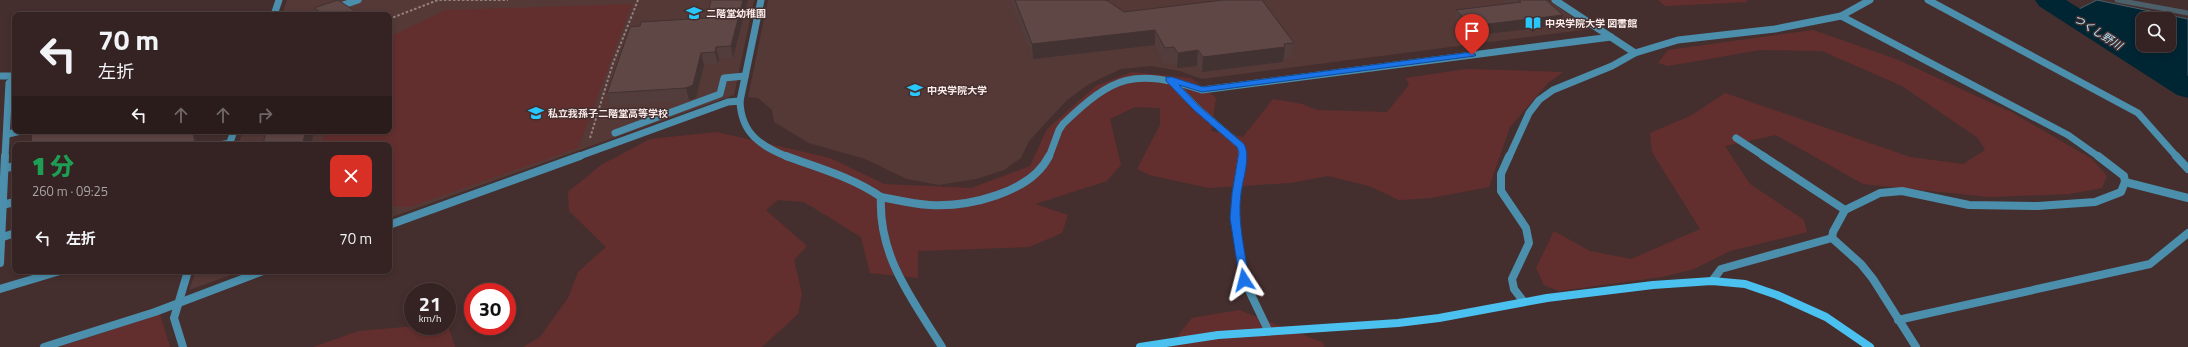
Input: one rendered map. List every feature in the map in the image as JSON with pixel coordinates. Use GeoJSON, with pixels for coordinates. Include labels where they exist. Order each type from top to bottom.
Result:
{"type":"FeatureCollection","features":[{"type":"Feature","properties":{"kind":"street"},"geometry":{"type":"LineString","coordinates":[[275,12],[279,0]]}},
{"type":"Feature","properties":{"kind":"street"},"geometry":{"type":"LineString","coordinates":[[323,12],[358,0]]}},
{"type":"Feature","properties":{"kind":"street"},"geometry":{"type":"LineString","coordinates":[[761,0],[740,101],[744,126],[758,141],[789,158],[859,182],[881,197],[935,206],[985,198],[1018,186],[1030,179],[1045,166],[1060,129],[1105,89],[1126,78],[1152,76],[1169,79],[1202,90],[1610,37]]}},
{"type":"Feature","properties":{"kind":"street"},"geometry":{"type":"LineString","coordinates":[[1555,0],[1635,52]]}},
{"type":"Feature","properties":{"kind":"street"},"geometry":{"type":"LineString","coordinates":[[1524,302],[1514,289],[1512,278],[1529,243],[1526,228],[1501,191],[1501,174],[1529,113],[1539,100],[1553,90],[1612,66],[1635,52],[1647,47],[1694,38],[1802,25],[1841,16],[1870,0]]}},
{"type":"Feature","properties":{"kind":"street"},"geometry":{"type":"LineString","coordinates":[[1928,0],[2138,113],[2188,169]]}},
{"type":"Feature","properties":{"kind":"street"},"geometry":{"type":"LineString","coordinates":[[1832,238],[1833,232],[1846,210],[1880,193],[1902,191],[1968,205],[2038,206],[2095,202],[2121,192],[2125,182],[2124,176],[2083,144],[2068,135],[1918,58],[1841,16]]}},
{"type":"Feature","properties":{"kind":"street"},"geometry":{"type":"LineString","coordinates":[[0,76],[12,79]]}},
{"type":"Feature","properties":{"kind":"street"},"geometry":{"type":"LineString","coordinates":[[615,133],[720,94],[724,78],[746,76]]}},
{"type":"Feature","properties":{"kind":"street"},"geometry":{"type":"LineString","coordinates":[[0,85],[12,79]]}},
{"type":"Feature","properties":{"kind":"street"},"geometry":{"type":"LineString","coordinates":[[1169,79],[1196,108],[1240,146],[1243,152],[1236,194],[1235,218],[1244,280],[1268,330]]}},
{"type":"Feature","properties":{"kind":"street"},"geometry":{"type":"LineString","coordinates":[[0,263],[3,237],[1,226],[5,129],[12,85]]}},
{"type":"Feature","properties":{"kind":"street"},"geometry":{"type":"LineString","coordinates":[[392,224],[728,102],[740,101]]}},
{"type":"Feature","properties":{"kind":"street"},"geometry":{"type":"LineString","coordinates":[[1736,138],[1846,210]]}},
{"type":"Feature","properties":{"kind":"street"},"geometry":{"type":"LineString","coordinates":[[2125,182],[2188,198]]}},
{"type":"Feature","properties":{"kind":"street"},"geometry":{"type":"LineString","coordinates":[[881,197],[879,210],[888,254],[903,284],[942,347]]}},
{"type":"Feature","properties":{"kind":"street"},"geometry":{"type":"LineString","coordinates":[[2,205],[12,203]]}},
{"type":"Feature","properties":{"kind":"street"},"geometry":{"type":"LineString","coordinates":[[1898,320],[2150,264],[2188,233]]}},
{"type":"Feature","properties":{"kind":"street"},"geometry":{"type":"LineString","coordinates":[[3,237],[12,234]]}},
{"type":"Feature","properties":{"kind":"street"},"geometry":{"type":"LineString","coordinates":[[1712,281],[1721,269],[1832,238]]}},
{"type":"Feature","properties":{"kind":"street"},"geometry":{"type":"LineString","coordinates":[[1832,238],[1869,274],[1916,347]]}},
{"type":"Feature","properties":{"kind":"street"},"geometry":{"type":"LineString","coordinates":[[0,289],[50,274]]}},
{"type":"Feature","properties":{"kind":"street"},"geometry":{"type":"LineString","coordinates":[[183,347],[174,318],[177,303],[187,274]]}},
{"type":"Feature","properties":{"kind":"street"},"geometry":{"type":"LineString","coordinates":[[44,347],[177,303],[256,274]]}},
{"type":"Feature","properties":{"kind":"street"},"geometry":{"type":"LineString","coordinates":[[1140,347],[1192,338],[1268,330],[1398,323],[1439,318],[1524,302],[1653,285],[1712,281],[1745,284],[1759,287],[1796,302],[1826,317],[1870,347]]}},
{"type":"Feature","properties":{"kind":"path"},"geometry":{"type":"LineString","coordinates":[[392,18],[438,0],[508,0]]}},
{"type":"Feature","properties":{"kind":"path"},"geometry":{"type":"LineString","coordinates":[[615,133],[602,137],[589,138],[613,63],[638,0]]}},
{"type":"Feature","properties":{"kind":"shaded area","name":"私立我孫子二階堂高等学校"},"geometry":{"type":"Polygon","coordinates":[[[287,0],[754,0],[734,95],[392,217],[392,142],[239,142],[242,134],[392,134],[392,12],[283,12],[287,0]]]}},
{"type":"Feature","properties":{"kind":"shaded area","name":"中央学院大学"},"geometry":{"type":"Polygon","coordinates":[[[768,0],[1548,0],[1590,29],[1202,79],[1180,71],[1151,66],[1121,69],[1089,84],[1067,100],[1029,141],[1021,158],[1004,170],[976,179],[939,185],[907,179],[865,159],[809,143],[774,122],[772,110],[758,98],[748,97],[768,0]]]}},
{"type":"Feature","properties":{"kind":"shaded area"},"geometry":{"type":"Polygon","coordinates":[[[1658,0],[1746,0],[1748,2],[1665,6],[1658,0]]]}},
{"type":"Feature","properties":{"kind":"shaded area","name":"私立我孫子二階堂高等学校"},"geometry":{"type":"Polygon","coordinates":[[[632,4],[578,148],[410,207],[392,206],[392,142],[323,142],[324,134],[392,134],[392,36],[446,10],[632,4]]]}},
{"type":"Feature","properties":{"kind":"shaded area"},"geometry":{"type":"Polygon","coordinates":[[[1813,30],[1896,59],[2011,112],[2092,159],[2107,176],[2102,188],[2069,194],[1990,197],[1863,184],[1776,135],[1725,146],[1750,184],[1804,220],[1807,232],[1730,251],[1694,269],[1662,277],[1559,291],[1544,285],[1536,268],[1554,231],[1590,251],[1631,259],[1700,229],[1652,152],[1650,133],[1692,115],[1725,93],[1910,157],[1963,164],[1985,150],[1978,138],[1902,86],[1822,51],[1760,50],[1668,66],[1658,63],[1668,50],[1813,30]]]}},
{"type":"Feature","properties":{"kind":"shaded area"},"geometry":{"type":"Polygon","coordinates":[[[1466,69],[1563,72],[1548,83],[1510,127],[1489,187],[1431,198],[1399,200],[1369,186],[1328,176],[1290,183],[1209,188],[1149,175],[1137,169],[1160,125],[1160,108],[1135,107],[1110,119],[1121,165],[1107,181],[1035,204],[1068,215],[1062,233],[1029,247],[918,251],[918,278],[870,273],[861,237],[804,202],[778,200],[766,210],[807,246],[794,260],[802,294],[798,314],[762,347],[523,347],[540,337],[568,298],[578,272],[606,247],[569,211],[568,192],[601,165],[650,139],[717,132],[830,158],[884,184],[971,188],[1030,166],[1047,129],[1096,86],[1132,72],[1191,78],[1216,98],[1211,131],[1243,137],[1273,99],[1302,104],[1317,110],[1387,112],[1409,85],[1406,78],[1466,69]]]}},
{"type":"Feature","properties":{"kind":"shaded area"},"geometry":{"type":"Polygon","coordinates":[[[195,274],[234,274],[189,290],[195,274]]]}},
{"type":"Feature","properties":{"kind":"shaded area"},"geometry":{"type":"Polygon","coordinates":[[[1239,310],[1322,342],[1325,347],[1169,347],[1192,318],[1239,310]]]}},
{"type":"Feature","properties":{"kind":"shaded area"},"geometry":{"type":"Polygon","coordinates":[[[160,314],[170,347],[59,347],[160,314]]]}},
{"type":"Feature","properties":{"kind":"shaded area"},"geometry":{"type":"Polygon","coordinates":[[[404,327],[404,335],[451,335],[455,347],[313,347],[359,331],[404,327]]]}},
{"type":"Feature","properties":{"kind":"water"},"geometry":{"type":"Polygon","coordinates":[[[2097,0],[2154,12],[2136,12],[2136,47],[2077,10],[2097,0]]]}},
{"type":"Feature","properties":{"kind":"water"},"geometry":{"type":"Polygon","coordinates":[[[2176,16],[2188,19],[2188,80],[2144,52],[2176,52],[2176,16]]]}},
{"type":"Feature","properties":{"kind":"building"},"geometry":{"type":"Polygon","coordinates":[[[338,0],[356,12],[320,12],[314,8],[338,0]]]}},
{"type":"Feature","properties":{"kind":"building"},"geometry":{"type":"Polygon","coordinates":[[[711,0],[743,0],[731,46],[716,47],[715,52],[701,53],[693,85],[686,88],[607,93],[630,27],[640,26],[641,22],[707,18],[711,0]]]}},
{"type":"Feature","properties":{"kind":"building"},"geometry":{"type":"Polygon","coordinates":[[[1015,0],[1105,0],[1124,12],[1223,0],[1262,0],[1294,43],[1284,44],[1285,47],[1203,57],[1198,50],[1178,53],[1174,47],[1165,48],[1155,30],[1032,44],[1015,0]]]}},
{"type":"Feature","properties":{"kind":"building"},"geometry":{"type":"Polygon","coordinates":[[[1518,0],[1546,0],[1563,15],[1472,26],[1456,10],[1521,2],[1518,0]]]}},
{"type":"Feature","properties":{"kind":"building"},"geometry":{"type":"Polygon","coordinates":[[[32,134],[193,134],[195,142],[31,142],[32,134]]]}},
{"type":"Feature","properties":{"kind":"building"},"geometry":{"type":"Polygon","coordinates":[[[265,134],[305,134],[303,142],[264,142],[265,134]]]}},
{"type":"Feature","properties":{"kind":"waterway","name":"つくし野川"},"geometry":{"type":"LineString","coordinates":[[2048,0],[2188,89]]}},
{"type":"Feature","properties":{"kind":"waterway"},"geometry":{"type":"LineString","coordinates":[[2117,0],[2188,13]]}},
{"type":"Feature","properties":{"kind":"place","name":"二階堂幼稚園"},"geometry":{"type":"Point","coordinates":[694,13]}},
{"type":"Feature","properties":{"kind":"place","name":"中央学院大学 図書館"},"geometry":{"type":"Point","coordinates":[1533,23]}},
{"type":"Feature","properties":{"kind":"place","name":"中央学院大学"},"geometry":{"type":"Point","coordinates":[915,90]}},
{"type":"Feature","properties":{"kind":"place","name":"私立我孫子二階堂高等学校"},"geometry":{"type":"Point","coordinates":[536,113]}},
{"type":"Feature","properties":{"kind":"route"},"geometry":{"type":"LineString","coordinates":[[1244,280],[1235,218],[1236,194],[1243,152],[1240,146],[1196,108],[1169,79],[1202,90],[1472,55]]}}]}
